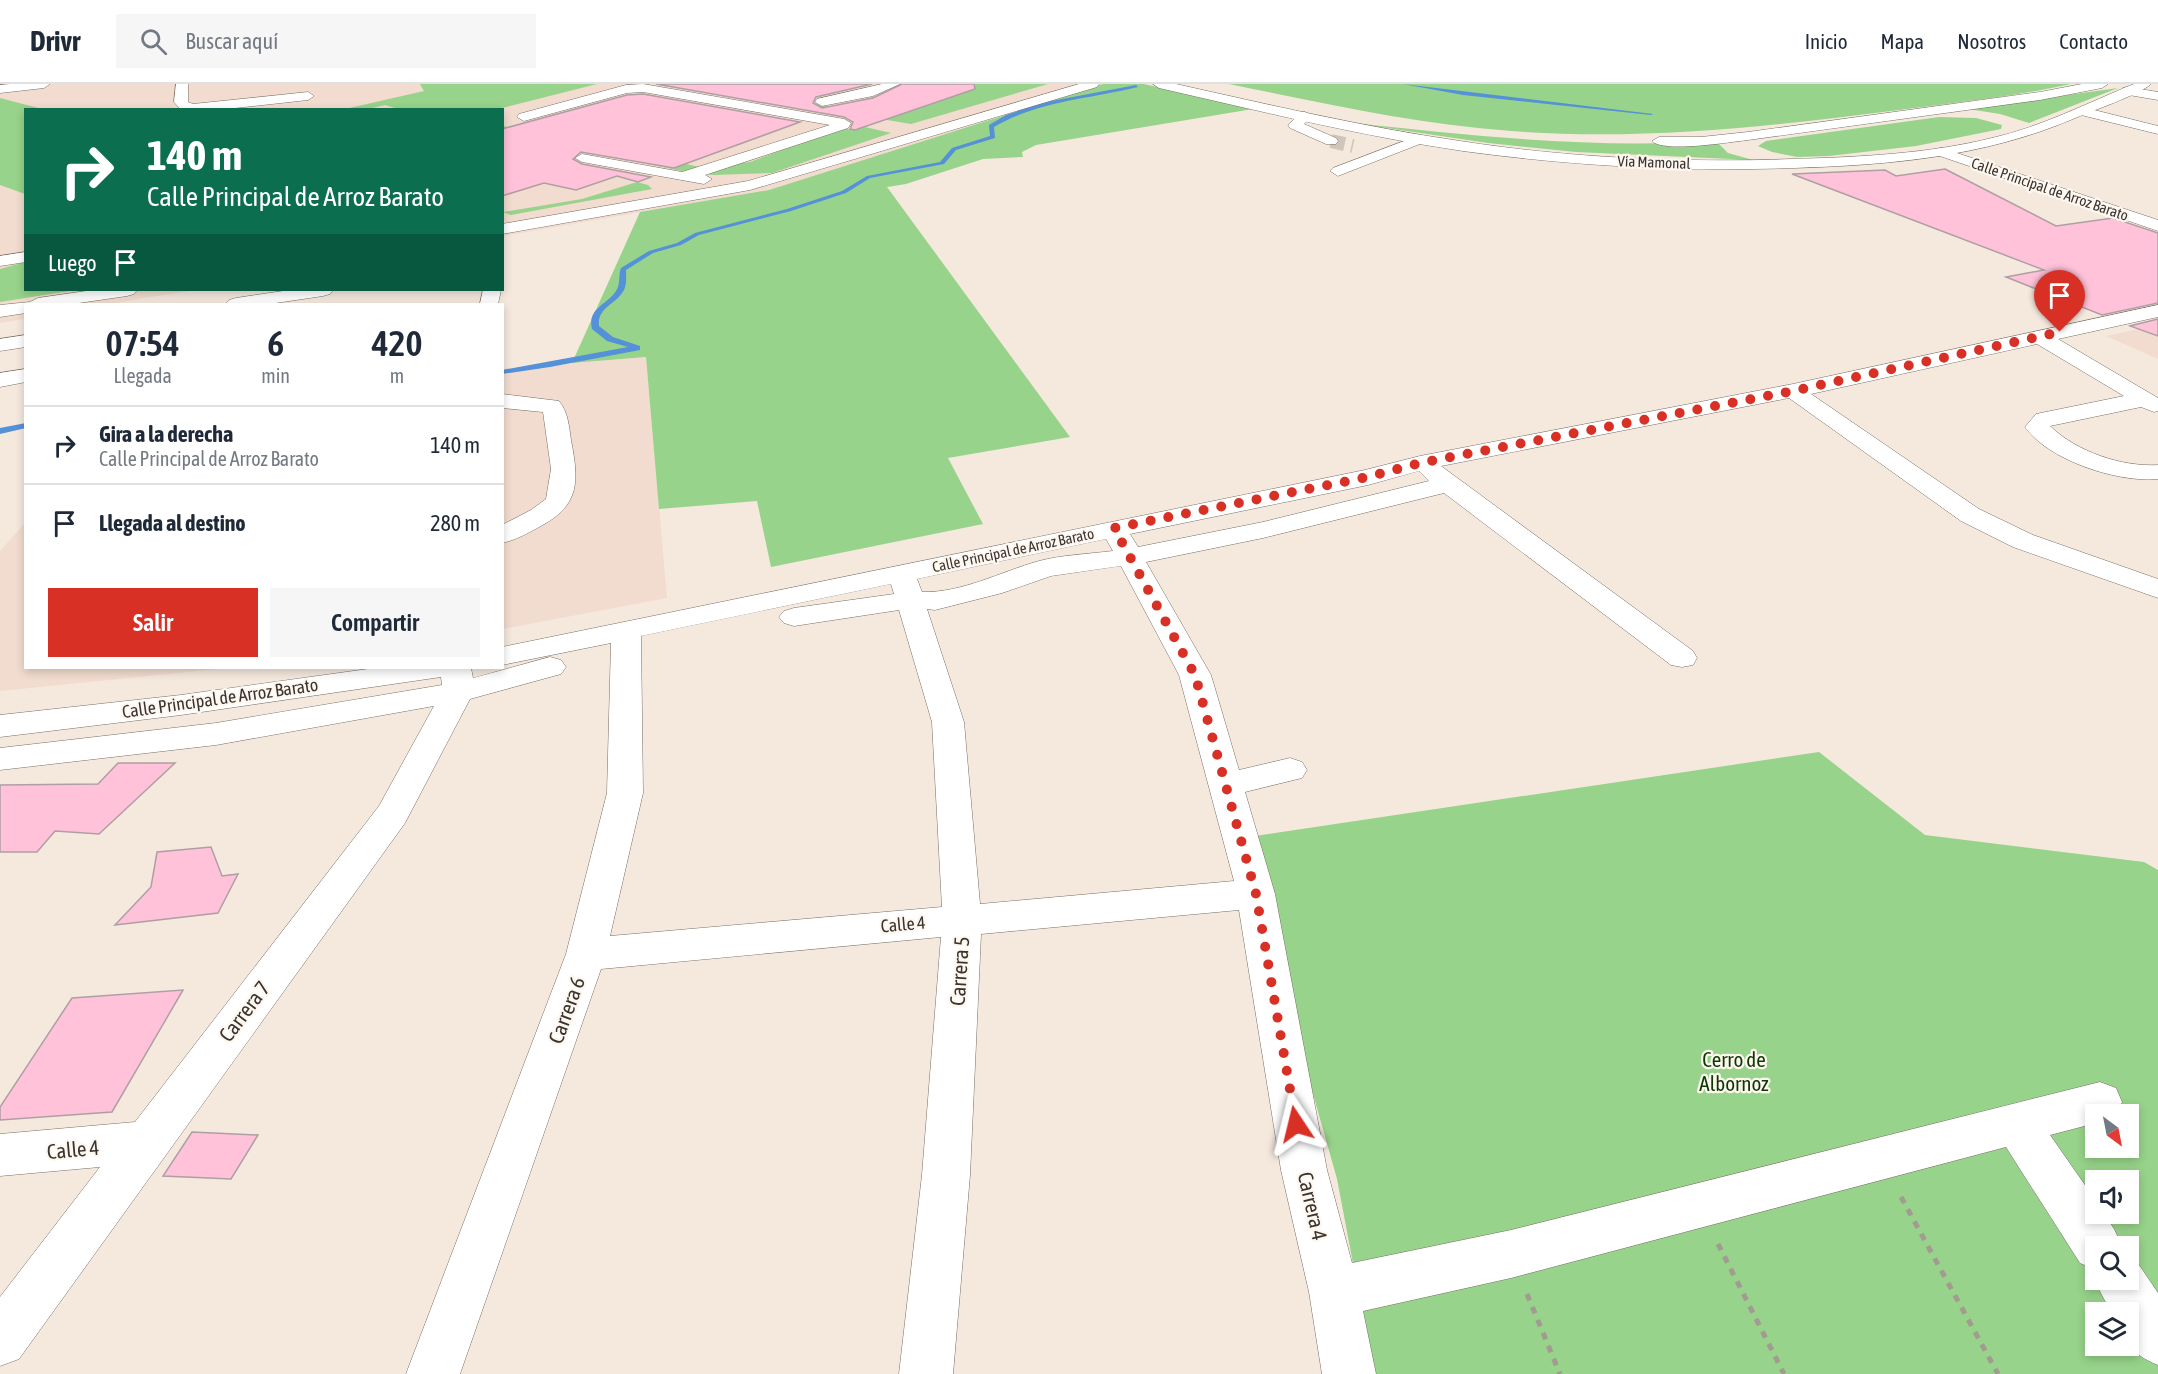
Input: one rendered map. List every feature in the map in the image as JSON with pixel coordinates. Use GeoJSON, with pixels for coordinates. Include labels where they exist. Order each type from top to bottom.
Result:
{"type":"FeatureCollection","features":[{"type":"Feature","properties":{"kind":"street"},"geometry":{"type":"LineString","coordinates":[[0,89],[44,84]]}},
{"type":"Feature","properties":{"kind":"street"},"geometry":{"type":"LineString","coordinates":[[182,84],[181,102],[183,106],[193,108],[308,96]]}},
{"type":"Feature","properties":{"kind":"street"},"geometry":{"type":"LineString","coordinates":[[868,106],[828,100],[868,93],[894,84]]}},
{"type":"Feature","properties":{"kind":"street"},"geometry":{"type":"LineString","coordinates":[[582,158],[682,177],[743,184],[906,131],[1065,84]]}},
{"type":"Feature","properties":{"kind":"street","name":"Vía Mamonal"},"geometry":{"type":"LineString","coordinates":[[1159,84],[1420,139],[1485,149],[1601,160],[1712,164],[1798,163],[1942,152],[2082,111],[2145,84]]}},
{"type":"Feature","properties":{"kind":"street"},"geometry":{"type":"LineString","coordinates":[[1188,84],[1352,119],[1454,134],[1516,139]]}},
{"type":"Feature","properties":{"kind":"street","name":"Vía Mamonal"},"geometry":{"type":"LineString","coordinates":[[1647,142],[1701,141],[1748,136],[2068,92],[2102,84]]}},
{"type":"Feature","properties":{"kind":"street"},"geometry":{"type":"LineString","coordinates":[[504,223],[551,217],[743,184],[924,134],[1085,85]]}},
{"type":"Feature","properties":{"kind":"street"},"geometry":{"type":"LineString","coordinates":[[524,117],[626,89],[643,88],[846,123],[682,177]]}},
{"type":"Feature","properties":{"kind":"street"},"geometry":{"type":"LineString","coordinates":[[2128,91],[2158,96]]}},
{"type":"Feature","properties":{"kind":"street"},"geometry":{"type":"LineString","coordinates":[[2082,111],[2158,130]]}},
{"type":"Feature","properties":{"kind":"street"},"geometry":{"type":"LineString","coordinates":[[1927,112],[1986,117]]}},
{"type":"Feature","properties":{"kind":"street"},"geometry":{"type":"LineString","coordinates":[[1305,116],[1295,125],[1331,141]]}},
{"type":"Feature","properties":{"kind":"street"},"geometry":{"type":"LineString","coordinates":[[906,131],[924,134]]}},
{"type":"Feature","properties":{"kind":"street"},"geometry":{"type":"LineString","coordinates":[[1748,136],[1733,142],[1732,146],[1755,157],[1798,163]]}},
{"type":"Feature","properties":{"kind":"street"},"geometry":{"type":"LineString","coordinates":[[1338,171],[1420,139]]}},
{"type":"Feature","properties":{"kind":"street"},"geometry":{"type":"LineString","coordinates":[[1363,146],[1403,147]]}},
{"type":"Feature","properties":{"kind":"street","name":"Calle Principal de Arroz Barato"},"geometry":{"type":"LineString","coordinates":[[1942,152],[2158,225]]}},
{"type":"Feature","properties":{"kind":"street"},"geometry":{"type":"LineString","coordinates":[[504,229],[551,217]]}},
{"type":"Feature","properties":{"kind":"street"},"geometry":{"type":"LineString","coordinates":[[0,261],[24,256]]}},
{"type":"Feature","properties":{"kind":"street"},"geometry":{"type":"LineString","coordinates":[[44,303],[121,291]]}},
{"type":"Feature","properties":{"kind":"street"},"geometry":{"type":"LineString","coordinates":[[242,303],[317,291]]}},
{"type":"Feature","properties":{"kind":"street"},"geometry":{"type":"LineString","coordinates":[[0,311],[24,307]]}},
{"type":"Feature","properties":{"kind":"street","name":"Calle Principal de Arroz Barato"},"geometry":{"type":"LineString","coordinates":[[1122,542],[1420,463],[1793,391],[2158,311]]}},
{"type":"Feature","properties":{"kind":"street"},"geometry":{"type":"LineString","coordinates":[[2040,337],[2151,403]]}},
{"type":"Feature","properties":{"kind":"street"},"geometry":{"type":"LineString","coordinates":[[0,345],[24,341]]}},
{"type":"Feature","properties":{"kind":"street"},"geometry":{"type":"LineString","coordinates":[[0,380],[24,375]]}},
{"type":"Feature","properties":{"kind":"street"},"geometry":{"type":"LineString","coordinates":[[1793,391],[1970,515],[2024,541],[2158,589]]}},
{"type":"Feature","properties":{"kind":"street"},"geometry":{"type":"LineString","coordinates":[[504,401],[551,406],[554,410],[565,483],[557,502],[527,523],[504,534]]}},
{"type":"Feature","properties":{"kind":"street"},"geometry":{"type":"LineString","coordinates":[[2151,403],[2044,419],[2037,427],[2042,434],[2088,459],[2133,472],[2158,472]]}},
{"type":"Feature","properties":{"kind":"street"},"geometry":{"type":"LineString","coordinates":[[1420,463],[1682,658]]}},
{"type":"Feature","properties":{"kind":"street"},"geometry":{"type":"LineString","coordinates":[[504,656],[780,619],[906,586],[934,600],[992,587],[1122,542],[1263,530],[1449,484]]}},
{"type":"Feature","properties":{"kind":"street","name":"Carrera 4"},"geometry":{"type":"LineString","coordinates":[[1122,542],[1195,675],[1256,894],[1304,1170],[1334,1292],[1349,1374]]}},
{"type":"Feature","properties":{"kind":"street","name":"Carrera 5"},"geometry":{"type":"LineString","coordinates":[[906,586],[948,722],[962,919],[946,1175],[926,1374]]}},
{"type":"Feature","properties":{"kind":"street"},"geometry":{"type":"LineString","coordinates":[[0,759],[216,734],[452,676],[546,668],[626,641]]}},
{"type":"Feature","properties":{"kind":"street","name":"Carrera 6"},"geometry":{"type":"LineString","coordinates":[[433,1374],[586,954],[625,793],[626,641]]}},
{"type":"Feature","properties":{"kind":"street","name":"Calle Principal de Arroz Barato"},"geometry":{"type":"LineString","coordinates":[[0,726],[452,676]]}},
{"type":"Feature","properties":{"kind":"street","name":"Carrera 7"},"geometry":{"type":"LineString","coordinates":[[0,1340],[392,814],[452,676]]}},
{"type":"Feature","properties":{"kind":"street"},"geometry":{"type":"LineString","coordinates":[[1226,785],[1290,770]]}},
{"type":"Feature","properties":{"kind":"street","name":"Calle 4"},"geometry":{"type":"LineString","coordinates":[[586,954],[1256,894]]}},
{"type":"Feature","properties":{"kind":"street"},"geometry":{"type":"LineString","coordinates":[[1334,1292],[1511,1254],[2100,1102]]}},
{"type":"Feature","properties":{"kind":"street"},"geometry":{"type":"LineString","coordinates":[[2016,1124],[2090,1236]]}},
{"type":"Feature","properties":{"kind":"street","name":"Calle 4"},"geometry":{"type":"LineString","coordinates":[[0,1155],[146,1142]]}},
{"type":"Feature","properties":{"kind":"street"},"geometry":{"type":"LineString","coordinates":[[2126,1290],[2158,1339]]}},
{"type":"Feature","properties":{"kind":"path"},"geometry":{"type":"LineString","coordinates":[[1880,1159],[1998,1374]]}},
{"type":"Feature","properties":{"kind":"path"},"geometry":{"type":"LineString","coordinates":[[1699,1205],[1784,1374]]}},
{"type":"Feature","properties":{"kind":"path"},"geometry":{"type":"LineString","coordinates":[[1511,1254],[1560,1374]]}},
{"type":"Feature","properties":{"kind":"shaded area"},"geometry":{"type":"Polygon","coordinates":[[[0,84],[1103,84],[769,190],[504,236],[504,108],[24,108],[24,291],[189,291],[115,303],[24,303],[24,319],[0,323],[0,84]]]}},
{"type":"Feature","properties":{"kind":"shaded area"},"geometry":{"type":"Polygon","coordinates":[[[2158,325],[2158,359],[2106,336],[2158,325]]]}},
{"type":"Feature","properties":{"kind":"shaded area"},"geometry":{"type":"Polygon","coordinates":[[[646,357],[667,598],[504,629],[504,369],[646,357]]]}},
{"type":"Feature","properties":{"kind":"shaded area"},"geometry":{"type":"Polygon","coordinates":[[[24,524],[24,669],[218,669],[0,691],[0,551],[24,524]]]}},
{"type":"Feature","properties":{"kind":"green space"},"geometry":{"type":"Polygon","coordinates":[[[420,84],[597,84],[502,108],[395,108],[385,105],[372,108],[349,108],[424,91],[420,84]]]}},
{"type":"Feature","properties":{"kind":"green space"},"geometry":{"type":"Polygon","coordinates":[[[669,84],[804,101],[829,107],[905,90],[907,84],[1048,84],[911,124],[669,84]]]}},
{"type":"Feature","properties":{"kind":"green space"},"geometry":{"type":"Polygon","coordinates":[[[1103,84],[1144,84],[1253,109],[1036,145],[1022,152],[1023,157],[983,159],[906,184],[887,187],[1070,437],[948,458],[983,524],[771,567],[757,501],[659,509],[646,357],[572,363],[640,212],[769,190],[1103,84]]]}},
{"type":"Feature","properties":{"kind":"green space"},"geometry":{"type":"Polygon","coordinates":[[[1229,84],[2071,84],[2026,93],[1749,127],[1654,133],[1559,134],[1440,123],[1369,112],[1229,84]]]}},
{"type":"Feature","properties":{"kind":"green space"},"geometry":{"type":"Polygon","coordinates":[[[2118,88],[2029,123],[2000,114],[1968,109],[2118,88]]]}},
{"type":"Feature","properties":{"kind":"green space"},"geometry":{"type":"Polygon","coordinates":[[[0,98],[38,108],[24,108],[24,194],[0,185],[0,98]]]}},
{"type":"Feature","properties":{"kind":"green space"},"geometry":{"type":"Polygon","coordinates":[[[1939,117],[1976,118],[2002,125],[2001,129],[1916,146],[1829,156],[1797,157],[1772,152],[1758,146],[1766,141],[1939,117]]]}},
{"type":"Feature","properties":{"kind":"green space"},"geometry":{"type":"Polygon","coordinates":[[[1353,123],[1534,140],[1625,143],[1716,141],[1728,153],[1753,160],[1576,152],[1488,143],[1353,123]]]}},
{"type":"Feature","properties":{"kind":"green space"},"geometry":{"type":"Polygon","coordinates":[[[504,126],[705,168],[750,162],[841,128],[855,130],[865,127],[891,133],[772,173],[714,175],[686,172],[504,133],[504,126]]]}},
{"type":"Feature","properties":{"kind":"green space"},"geometry":{"type":"Polygon","coordinates":[[[637,182],[648,185],[652,189],[511,215],[504,212],[504,212],[582,199],[637,182]]]}},
{"type":"Feature","properties":{"kind":"green space"},"geometry":{"type":"Polygon","coordinates":[[[24,262],[24,291],[70,291],[0,302],[0,269],[24,262]]]}},
{"type":"Feature","properties":{"kind":"green space","name":"Cerro de Albornoz"},"geometry":{"type":"Polygon","coordinates":[[[1819,752],[1925,835],[2144,862],[2158,870],[2158,1374],[1374,1374],[1337,1179],[1241,838],[1819,752]]]}},
{"type":"Feature","properties":{"kind":"building"},"geometry":{"type":"Polygon","coordinates":[[[656,84],[872,84],[816,97],[813,103],[822,108],[873,98],[902,84],[974,84],[975,89],[855,130],[850,129],[853,122],[844,117],[656,84]]]}},
{"type":"Feature","properties":{"kind":"building"},"geometry":{"type":"Polygon","coordinates":[[[643,94],[800,122],[674,168],[581,152],[573,159],[582,164],[651,177],[638,182],[617,176],[576,190],[544,183],[504,195],[504,128],[627,95],[643,94]]]}},
{"type":"Feature","properties":{"kind":"building"},"geometry":{"type":"Polygon","coordinates":[[[1945,169],[2056,226],[2113,218],[2158,233],[2158,303],[2102,315],[2006,277],[2044,270],[1792,174],[1885,170],[1896,176],[1945,169]]]}},
{"type":"Feature","properties":{"kind":"building"},"geometry":{"type":"Polygon","coordinates":[[[2158,319],[2158,336],[2130,326],[2158,319]]]}},
{"type":"Feature","properties":{"kind":"building"},"geometry":{"type":"Polygon","coordinates":[[[118,763],[175,763],[99,834],[55,831],[37,852],[0,852],[0,785],[98,784],[118,763]]]}},
{"type":"Feature","properties":{"kind":"building"},"geometry":{"type":"Polygon","coordinates":[[[211,847],[222,876],[238,874],[218,913],[115,925],[151,887],[157,852],[211,847]]]}},
{"type":"Feature","properties":{"kind":"building"},"geometry":{"type":"Polygon","coordinates":[[[183,990],[112,1112],[0,1120],[0,1107],[72,998],[183,990]]]}},
{"type":"Feature","properties":{"kind":"building"},"geometry":{"type":"Polygon","coordinates":[[[192,1132],[258,1135],[231,1179],[163,1176],[192,1132]]]}},
{"type":"Feature","properties":{"kind":"waterway"},"geometry":{"type":"LineString","coordinates":[[1405,84],[1463,94],[1651,114]]}},
{"type":"Feature","properties":{"kind":"waterway"},"geometry":{"type":"LineString","coordinates":[[504,372],[637,348],[610,339],[595,327],[595,320],[598,311],[621,289],[623,269],[651,252],[679,244],[697,234],[789,210],[844,192],[869,177],[942,163],[954,149],[993,137],[991,126],[1025,109],[1136,86]]}},
{"type":"Feature","properties":{"kind":"waterway"},"geometry":{"type":"LineString","coordinates":[[0,431],[24,425]]}},
{"type":"Feature","properties":{"kind":"tunnel"},"geometry":{"type":"LineString","coordinates":[[1331,141],[1353,146]]}},
{"type":"Feature","properties":{"kind":"route"},"geometry":{"type":"LineString","coordinates":[[1296,1124],[1256,894],[1195,675],[1114,528],[1368,477],[1420,463],[1793,391],[2060,332]]}}]}
